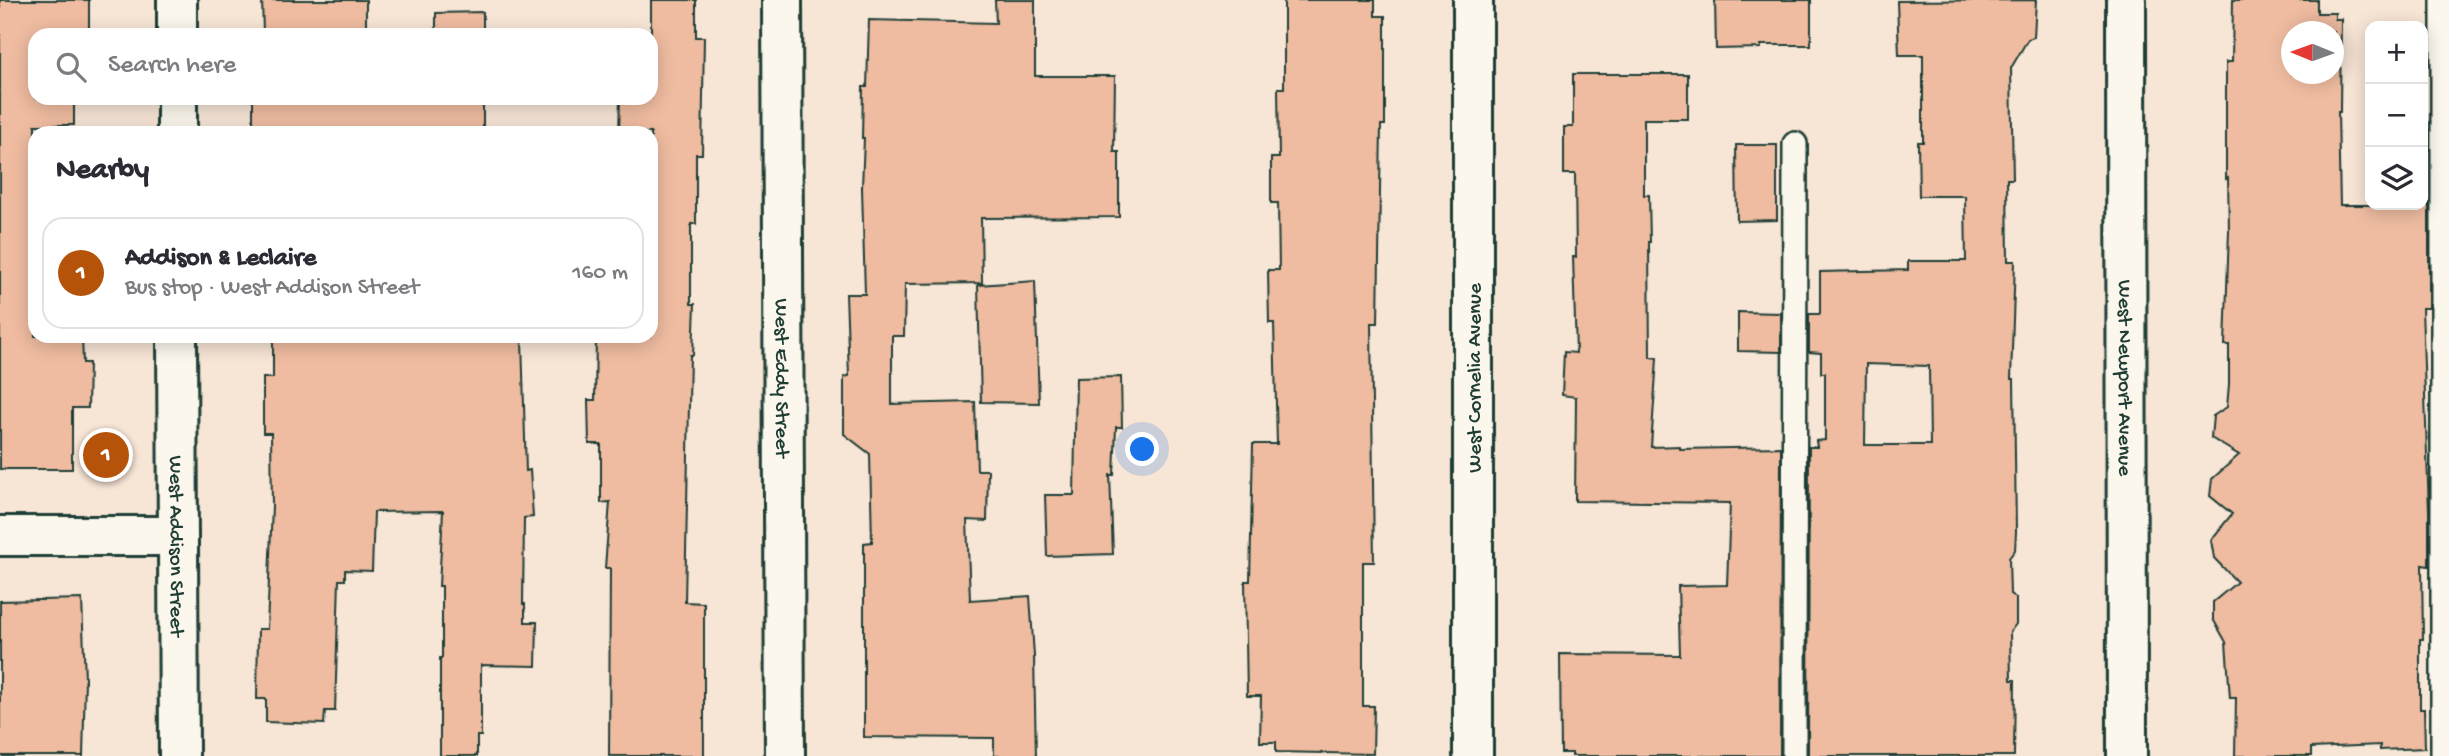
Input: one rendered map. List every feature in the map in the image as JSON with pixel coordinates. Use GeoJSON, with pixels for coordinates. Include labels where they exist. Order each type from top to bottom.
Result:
{"type":"FeatureCollection","features":[{"type":"Feature","properties":{"kind":"street"},"geometry":{"type":"LineString","coordinates":[[177,0],[177,28]]}},
{"type":"Feature","properties":{"kind":"street","name":"West Eddy Street"},"geometry":{"type":"LineString","coordinates":[[782,0],[785,756]]}},
{"type":"Feature","properties":{"kind":"street","name":"West Cornelia Avenue"},"geometry":{"type":"LineString","coordinates":[[1473,0],[1473,756]]}},
{"type":"Feature","properties":{"kind":"street","name":"West Newport Avenue"},"geometry":{"type":"LineString","coordinates":[[2126,0],[2127,756]]}},
{"type":"Feature","properties":{"kind":"street"},"geometry":{"type":"LineString","coordinates":[[177,105],[177,126]]}},
{"type":"Feature","properties":{"kind":"street","name":"West Addison Street"},"geometry":{"type":"LineString","coordinates":[[177,343],[179,756]]}},
{"type":"Feature","properties":{"kind":"street"},"geometry":{"type":"LineString","coordinates":[[0,536],[178,536]]}},
{"type":"Feature","properties":{"kind":"lane"},"geometry":{"type":"LineString","coordinates":[[2443,756],[2444,0]]}},
{"type":"Feature","properties":{"kind":"lane"},"geometry":{"type":"LineString","coordinates":[[1794,756],[1795,144]]}},
{"type":"Feature","properties":{"kind":"building"},"geometry":{"type":"Polygon","coordinates":[[[0,0],[89,0],[89,28],[28,28],[28,105],[74,105],[74,125],[28,126],[28,343],[82,343],[83,363],[89,363],[88,408],[72,408],[72,469],[0,469],[0,0]]]}},
{"type":"Feature","properties":{"kind":"building"},"geometry":{"type":"Polygon","coordinates":[[[262,0],[366,0],[366,28],[263,28],[262,0]]]}},
{"type":"Feature","properties":{"kind":"building"},"geometry":{"type":"Polygon","coordinates":[[[651,0],[696,0],[696,37],[704,37],[702,154],[696,154],[696,224],[691,224],[691,304],[695,304],[693,355],[690,355],[685,602],[704,603],[704,756],[609,756],[610,568],[605,568],[610,502],[601,503],[601,444],[589,444],[588,400],[595,400],[596,343],[658,343],[658,126],[619,126],[620,105],[658,105],[658,28],[651,28],[651,0]]]}},
{"type":"Feature","properties":{"kind":"building"},"geometry":{"type":"Polygon","coordinates":[[[995,0],[1035,0],[1035,76],[1115,76],[1114,152],[1119,152],[1119,217],[981,218],[982,283],[905,284],[904,336],[892,336],[892,404],[975,402],[977,470],[988,470],[987,521],[967,520],[970,600],[1030,596],[1036,756],[994,756],[994,738],[864,737],[864,543],[872,542],[870,454],[844,434],[844,377],[849,376],[846,294],[865,294],[862,138],[869,20],[996,23],[995,0]]]}},
{"type":"Feature","properties":{"kind":"building"},"geometry":{"type":"Polygon","coordinates":[[[1284,0],[1375,0],[1375,16],[1385,16],[1385,125],[1381,125],[1378,323],[1371,323],[1374,562],[1363,562],[1363,706],[1374,706],[1373,754],[1276,752],[1276,742],[1260,742],[1261,696],[1247,696],[1245,581],[1250,581],[1253,444],[1277,444],[1274,323],[1269,323],[1268,270],[1279,270],[1278,203],[1271,203],[1271,158],[1279,158],[1278,88],[1284,88],[1284,0]]]}},
{"type":"Feature","properties":{"kind":"building"},"geometry":{"type":"Polygon","coordinates":[[[1715,0],[1811,0],[1811,45],[1761,45],[1761,48],[1716,49],[1715,0]]]}},
{"type":"Feature","properties":{"kind":"building"},"geometry":{"type":"Polygon","coordinates":[[[2036,0],[2034,37],[2028,39],[2011,68],[2013,179],[2007,179],[2008,261],[2015,261],[2011,379],[2014,379],[2016,532],[2015,550],[2009,558],[2010,594],[2016,598],[2016,624],[2010,632],[2011,680],[2015,680],[2014,756],[1808,756],[1809,447],[1817,447],[1816,441],[1825,440],[1825,373],[1821,373],[1821,353],[1809,352],[1809,314],[1820,314],[1820,272],[1908,270],[1908,261],[1966,261],[1965,196],[1919,196],[1918,142],[1923,142],[1923,55],[1899,55],[1897,1],[2036,0]],[[1866,364],[1865,445],[1930,445],[1929,366],[1866,364]]]}},
{"type":"Feature","properties":{"kind":"building"},"geometry":{"type":"Polygon","coordinates":[[[2233,0],[2317,0],[2317,13],[2335,13],[2335,19],[2341,21],[2281,21],[2281,84],[2340,84],[2338,112],[2340,205],[2365,205],[2365,210],[2428,210],[2429,205],[2429,308],[2422,308],[2429,512],[2429,566],[2422,565],[2423,639],[2420,639],[2420,709],[2424,709],[2425,748],[2380,750],[2380,745],[2311,748],[2311,756],[2235,756],[2236,698],[2230,698],[2226,642],[2213,619],[2213,602],[2237,582],[2214,558],[2211,540],[2232,514],[2210,496],[2212,479],[2239,455],[2211,438],[2213,416],[2227,407],[2229,384],[2229,345],[2225,345],[2229,231],[2226,62],[2232,62],[2233,0]]]}},
{"type":"Feature","properties":{"kind":"building"},"geometry":{"type":"Polygon","coordinates":[[[483,12],[483,28],[436,28],[436,13],[483,12]]]}},
{"type":"Feature","properties":{"kind":"building"},"geometry":{"type":"Polygon","coordinates":[[[1573,74],[1688,74],[1688,119],[1644,119],[1644,195],[1649,195],[1650,357],[1657,358],[1651,447],[1781,447],[1780,756],[1572,756],[1572,753],[1561,753],[1560,654],[1680,655],[1678,586],[1727,585],[1730,503],[1575,501],[1576,397],[1562,395],[1564,352],[1576,353],[1573,257],[1576,257],[1575,174],[1564,174],[1564,127],[1573,127],[1573,74]]]}},
{"type":"Feature","properties":{"kind":"building"},"geometry":{"type":"Polygon","coordinates":[[[253,105],[483,105],[483,126],[253,126],[253,105]]]}},
{"type":"Feature","properties":{"kind":"building"},"geometry":{"type":"Polygon","coordinates":[[[1736,145],[1777,145],[1777,220],[1737,221],[1736,145]]]}},
{"type":"Feature","properties":{"kind":"building"},"geometry":{"type":"Polygon","coordinates":[[[1035,281],[1039,403],[981,402],[978,285],[1035,281]]]}},
{"type":"Feature","properties":{"kind":"building"},"geometry":{"type":"Polygon","coordinates":[[[1738,312],[1781,313],[1781,352],[1738,351],[1738,312]]]}},
{"type":"Feature","properties":{"kind":"building"},"geometry":{"type":"Polygon","coordinates":[[[273,343],[522,343],[526,471],[530,470],[533,517],[524,518],[523,604],[525,622],[537,622],[536,666],[481,665],[481,736],[477,736],[477,756],[440,756],[442,586],[439,586],[443,511],[374,512],[372,571],[345,570],[345,580],[339,580],[335,711],[325,711],[324,724],[266,722],[266,699],[257,699],[258,629],[267,629],[272,506],[271,433],[263,433],[263,378],[273,378],[273,343]]]}},
{"type":"Feature","properties":{"kind":"building"},"geometry":{"type":"Polygon","coordinates":[[[1121,377],[1122,427],[1116,427],[1114,475],[1110,475],[1113,554],[1047,556],[1045,495],[1074,495],[1076,378],[1121,377]]]}},
{"type":"Feature","properties":{"kind":"building"},"geometry":{"type":"Polygon","coordinates":[[[82,599],[85,680],[83,756],[0,756],[0,601],[82,599]]]}},
{"type":"Feature","properties":{"kind":"place","name":"Addison & Leclaire"},"geometry":{"type":"Point","coordinates":[106,455]}}]}
